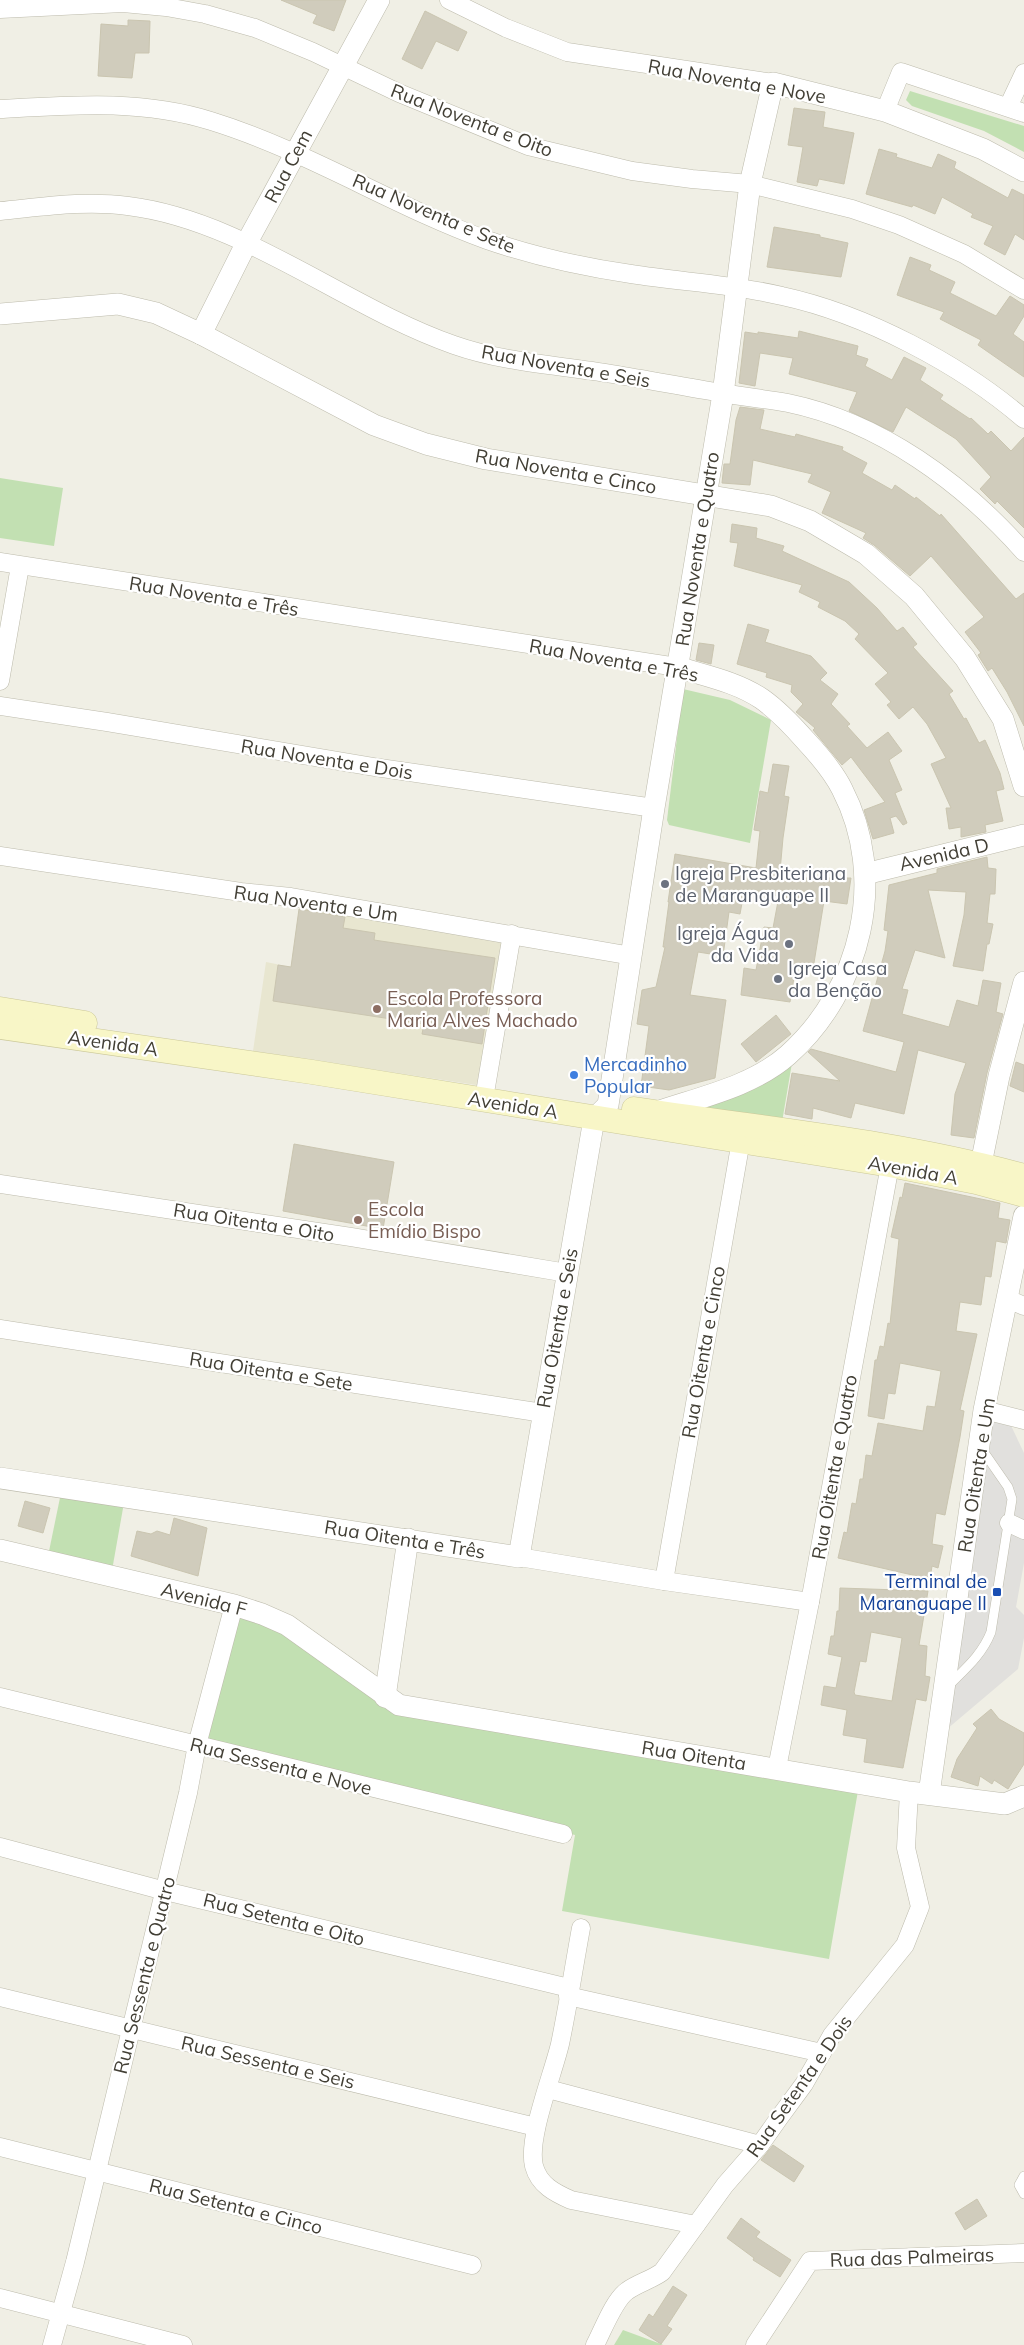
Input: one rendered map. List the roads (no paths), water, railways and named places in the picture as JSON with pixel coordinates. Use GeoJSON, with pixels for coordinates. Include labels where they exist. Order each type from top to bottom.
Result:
{"type":"FeatureCollection","features":[{"type":"Feature","properties":{"kind":"main road","name":"Avenida A"},"geometry":{"type":"LineString","coordinates":[[0,1009],[486,1086],[601,1112],[657,1112],[743,1133],[976,1182],[1024,1195]]}},
{"type":"Feature","properties":{"kind":"main road","name":"Avenida A"},"geometry":{"type":"LineString","coordinates":[[0,1027],[743,1133],[892,1147],[980,1164],[1024,1176]]}},
{"type":"Feature","properties":{"kind":"street","name":"Rua Cem"},"geometry":{"type":"LineString","coordinates":[[201,334],[246,244],[378,0]]}},
{"type":"Feature","properties":{"kind":"street","name":"Rua Noventa e Nove"},"geometry":{"type":"LineString","coordinates":[[448,0],[506,28],[567,52],[773,83],[885,111],[983,149],[1024,171]]}},
{"type":"Feature","properties":{"kind":"street","name":"Rua Noventa e Oito"},"geometry":{"type":"LineString","coordinates":[[0,9],[123,3],[166,7],[205,14],[254,28],[343,66],[399,93],[528,146],[632,171],[750,184],[852,209],[899,225],[964,254],[1024,290]]}},
{"type":"Feature","properties":{"kind":"street"},"geometry":{"type":"LineString","coordinates":[[885,111],[901,72],[1016,110],[1024,73]]}},
{"type":"Feature","properties":{"kind":"street","name":"Rua Noventa e Quatro"},"geometry":{"type":"LineString","coordinates":[[601,1112],[632,956],[654,808],[723,394],[750,184],[773,83]]}},
{"type":"Feature","properties":{"kind":"street","name":"Rua Noventa e Sete"},"geometry":{"type":"LineString","coordinates":[[0,109],[93,104],[144,107],[210,120],[296,153],[402,204],[488,240],[557,260],[628,274],[738,288],[783,296],[842,314],[949,364],[1008,404],[1024,418]]}},
{"type":"Feature","properties":{"kind":"street","name":"Rua Noventa e Seis"},"geometry":{"type":"LineString","coordinates":[[0,211],[84,203],[127,206],[166,213],[246,244],[414,329],[455,345],[507,359],[612,374],[789,404],[835,417],[888,441],[953,484],[1008,534],[1024,552]]}},
{"type":"Feature","properties":{"kind":"street","name":"Rua Noventa e Cinco"},"geometry":{"type":"LineString","coordinates":[[0,314],[118,304],[156,314],[201,334],[374,426],[426,444],[486,458],[771,506],[810,521],[866,554],[914,596],[965,658],[1003,719],[1024,786]]}},
{"type":"Feature","properties":{"kind":"street","name":"Rua Noventa e Três"},"geometry":{"type":"LineString","coordinates":[[0,562],[677,668],[736,685],[761,698],[786,718],[820,757],[842,788],[855,819],[865,874],[866,900],[858,945],[842,984],[828,1009],[788,1055],[751,1079],[657,1112]]}},
{"type":"Feature","properties":{"kind":"street"},"geometry":{"type":"LineString","coordinates":[[0,681],[20,566]]}},
{"type":"Feature","properties":{"kind":"street","name":"Rua Noventa e Dois"},"geometry":{"type":"LineString","coordinates":[[0,706],[107,722],[384,769],[654,808]]}},
{"type":"Feature","properties":{"kind":"street","name":"Avenida D"},"geometry":{"type":"LineString","coordinates":[[865,874],[1024,835]]}},
{"type":"Feature","properties":{"kind":"street","name":"Rua Noventa e Um"},"geometry":{"type":"LineString","coordinates":[[0,856],[241,892],[291,897],[632,956]]}},
{"type":"Feature","properties":{"kind":"street"},"geometry":{"type":"LineString","coordinates":[[486,1086],[512,934]]}},
{"type":"Feature","properties":{"kind":"street"},"geometry":{"type":"LineString","coordinates":[[980,1164],[999,1076],[1024,982]]}},
{"type":"Feature","properties":{"kind":"street","name":"Rua Oitenta e Seis"},"geometry":{"type":"LineString","coordinates":[[519,1557],[567,1273],[601,1112]]}},
{"type":"Feature","properties":{"kind":"street","name":"Rua Oitenta e Cinco"},"geometry":{"type":"LineString","coordinates":[[664,1581],[743,1133]]}},
{"type":"Feature","properties":{"kind":"street","name":"Rua Oitenta e Quatro"},"geometry":{"type":"LineString","coordinates":[[777,1768],[810,1602],[890,1165]]}},
{"type":"Feature","properties":{"kind":"street","name":"Rua Oitenta e Oito"},"geometry":{"type":"LineString","coordinates":[[0,1184],[351,1237],[567,1273]]}},
{"type":"Feature","properties":{"kind":"street","name":"Rua Oitenta e Um"},"geometry":{"type":"LineString","coordinates":[[919,1793],[944,1689],[984,1410],[1016,1303],[1024,1216]]}},
{"type":"Feature","properties":{"kind":"street","name":"Rua Oitenta e Sete"},"geometry":{"type":"LineString","coordinates":[[0,1329],[542,1413]]}},
{"type":"Feature","properties":{"kind":"street"},"geometry":{"type":"LineString","coordinates":[[984,1410],[1024,1420]]}},
{"type":"Feature","properties":{"kind":"street","name":"Rua Oitenta e Três"},"geometry":{"type":"LineString","coordinates":[[0,1478],[810,1602]]}},
{"type":"Feature","properties":{"kind":"street"},"geometry":{"type":"LineString","coordinates":[[386,1697],[408,1539]]}},
{"type":"Feature","properties":{"kind":"street","name":"Avenida F"},"geometry":{"type":"LineString","coordinates":[[0,1550],[234,1605],[287,1625],[386,1697]]}},
{"type":"Feature","properties":{"kind":"street","name":"Rua Sessenta e Quatro"},"geometry":{"type":"LineString","coordinates":[[52,2345],[76,2262],[130,2029],[165,1891],[197,1745],[234,1605]]}},
{"type":"Feature","properties":{"kind":"street","name":"Rua Sessenta e Nove"},"geometry":{"type":"LineString","coordinates":[[0,1697],[562,1834]]}},
{"type":"Feature","properties":{"kind":"street","name":"Rua Oitenta"},"geometry":{"type":"LineString","coordinates":[[386,1697],[399,1705],[430,1712],[919,1793],[1015,1800]]}},
{"type":"Feature","properties":{"kind":"street","name":"Rua Setenta e Dois"},"geometry":{"type":"LineString","coordinates":[[595,2345],[618,2301],[625,2292],[662,2272],[725,2185],[760,2145],[804,2084],[822,2053],[850,2012],[905,1945],[920,1907],[918,1892],[906,1848],[919,1793]]}},
{"type":"Feature","properties":{"kind":"street","name":"Rua Setenta e Oito"},"geometry":{"type":"LineString","coordinates":[[0,1847],[165,1891],[822,2053]]}},
{"type":"Feature","properties":{"kind":"street"},"geometry":{"type":"LineString","coordinates":[[581,1928],[560,2043],[536,2126],[533,2146],[534,2166],[542,2182],[552,2192],[571,2200],[696,2225]]}},
{"type":"Feature","properties":{"kind":"street","name":"Rua Sessenta e Seis"},"geometry":{"type":"LineString","coordinates":[[0,1997],[536,2126]]}},
{"type":"Feature","properties":{"kind":"street"},"geometry":{"type":"LineString","coordinates":[[548,2089],[760,2145]]}},
{"type":"Feature","properties":{"kind":"street","name":"Rua Setenta e Cinco"},"geometry":{"type":"LineString","coordinates":[[0,2147],[472,2265]]}},
{"type":"Feature","properties":{"kind":"street","name":"Rua das Palmeiras"},"geometry":{"type":"LineString","coordinates":[[756,2345],[810,2260],[1024,2253]]}},
{"type":"Feature","properties":{"kind":"street"},"geometry":{"type":"LineString","coordinates":[[0,2298],[183,2345]]}},
{"type":"Feature","properties":{"kind":"lane"},"geometry":{"type":"LineString","coordinates":[[944,1689],[970,1665],[985,1646],[991,1632],[1017,1527],[1008,1487],[980,1446]]}},
{"type":"Feature","properties":{"kind":"lane"},"geometry":{"type":"LineString","coordinates":[[1024,2176],[1019,2185],[1024,2194]]}},
{"type":"Feature","properties":{"kind":"place","name":"Igreja Presbiteriana de Maranguape II"},"geometry":{"type":"Point","coordinates":[665,884]}},
{"type":"Feature","properties":{"kind":"place","name":"Igreja Água da Vida"},"geometry":{"type":"Point","coordinates":[789,944]}},
{"type":"Feature","properties":{"kind":"place","name":"Igreja Casa da Benção"},"geometry":{"type":"Point","coordinates":[778,979]}},
{"type":"Feature","properties":{"kind":"place","name":"Escola Professora Maria Alves Machado"},"geometry":{"type":"Point","coordinates":[377,1009]}},
{"type":"Feature","properties":{"kind":"place","name":"Mercadinho Popular"},"geometry":{"type":"Point","coordinates":[574,1075]}},
{"type":"Feature","properties":{"kind":"place","name":"Escola Emídio Bispo"},"geometry":{"type":"Point","coordinates":[358,1220]}},
{"type":"Feature","properties":{"kind":"place","name":"Terminal de Maranguape II"},"geometry":{"type":"Point","coordinates":[997,1592]}}]}
